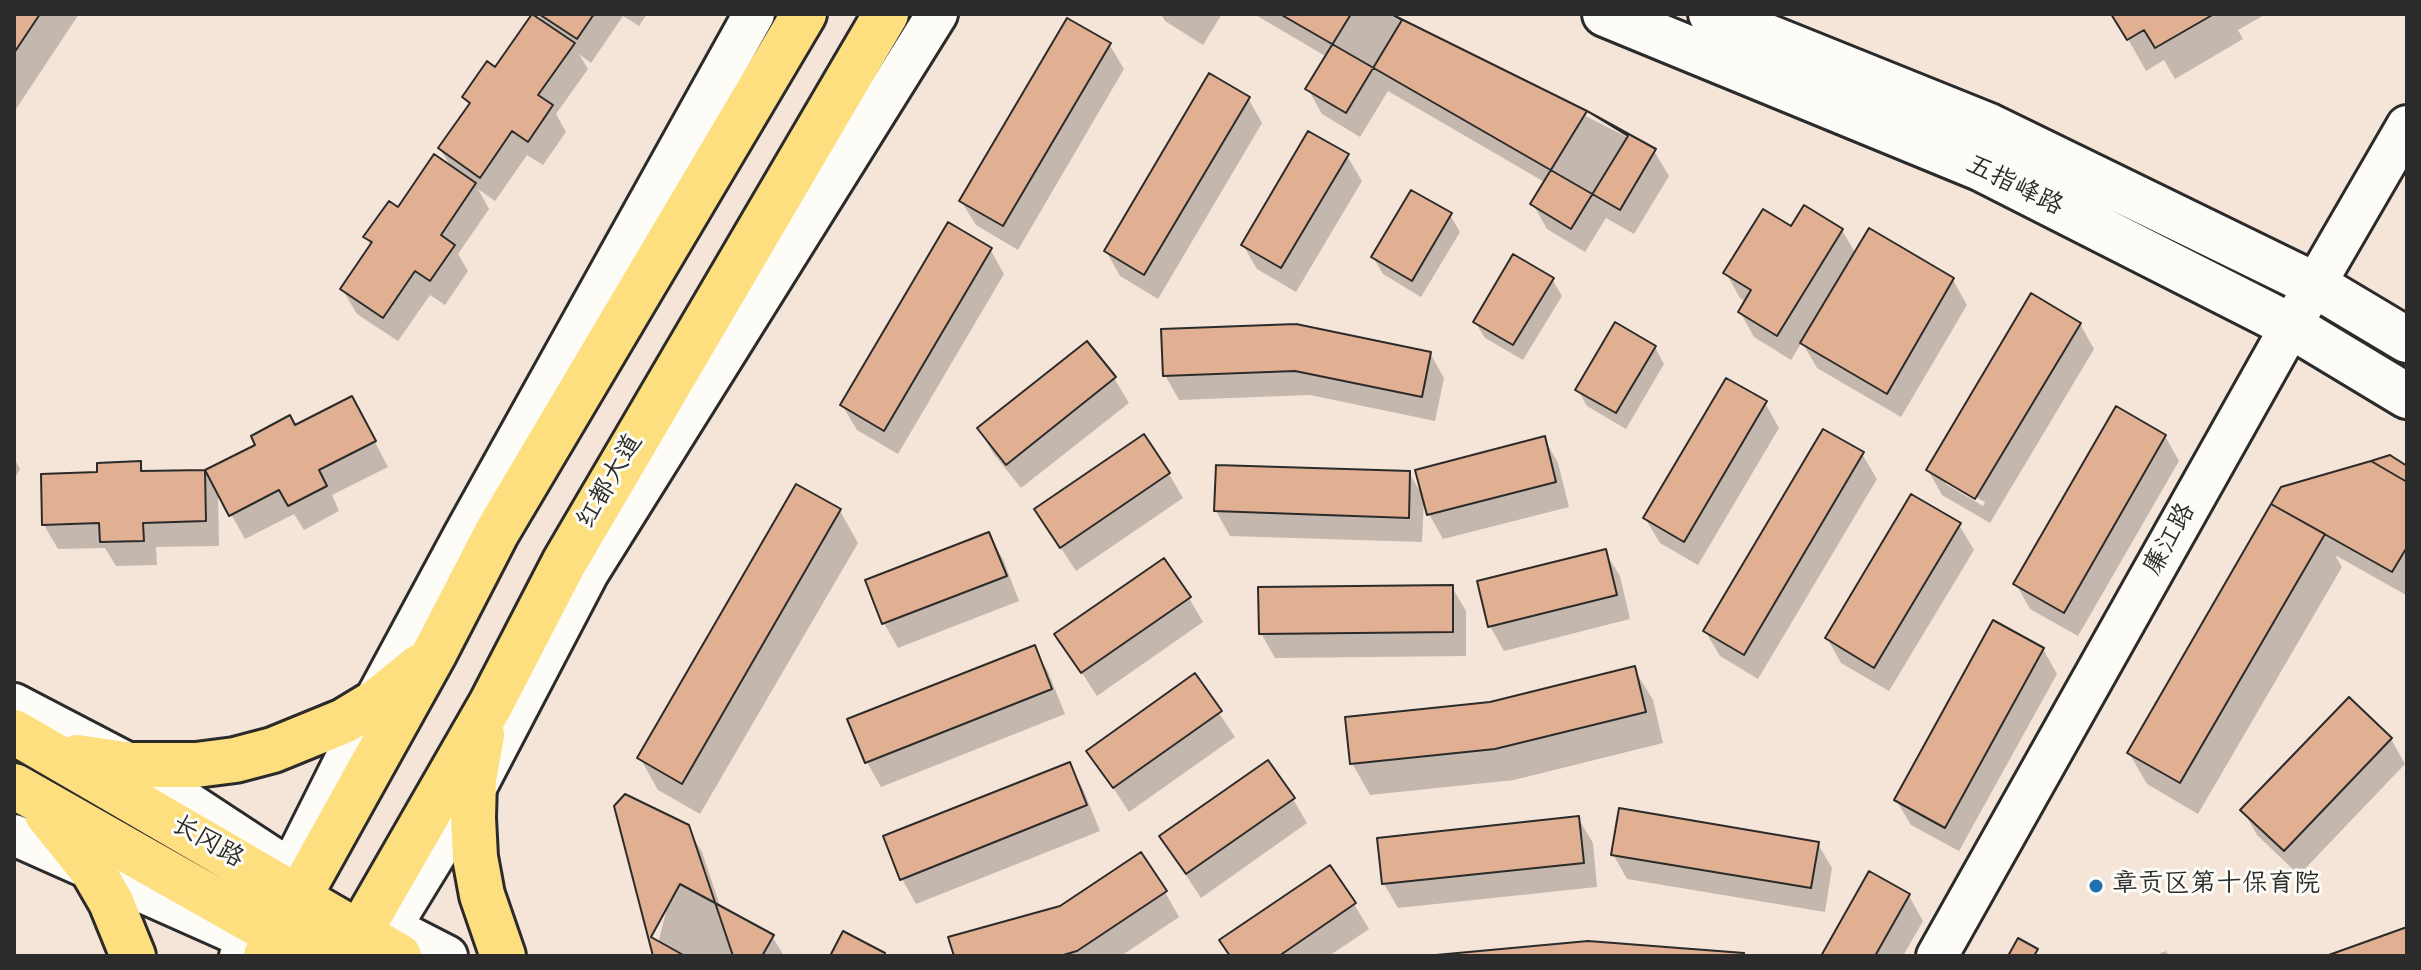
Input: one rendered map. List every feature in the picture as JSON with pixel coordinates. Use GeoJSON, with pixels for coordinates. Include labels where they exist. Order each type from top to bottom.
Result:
{"type":"FeatureCollection","features":[{"type":"Feature","properties":{"kind":"main road"},"geometry":{"type":"LineString","coordinates":[[270,946],[295,884],[435,652],[497,532],[804,14]]}},
{"type":"Feature","properties":{"kind":"main road","name":"红都大道"},"geometry":{"type":"LineString","coordinates":[[374,941],[564,563],[886,14]]}},
{"type":"Feature","properties":{"kind":"main road","name":"五指峰路"},"geometry":{"type":"LineString","coordinates":[[1605,14],[1980,168],[2291,326],[2407,396]]}},
{"type":"Feature","properties":{"kind":"main road","name":"五指峰路"},"geometry":{"type":"LineString","coordinates":[[1711,14],[1989,126],[2315,285],[2407,340]]}},
{"type":"Feature","properties":{"kind":"main road"},"geometry":{"type":"LineString","coordinates":[[27,739],[78,757],[131,765],[196,765],[235,760],[273,750],[333,726],[374,702],[435,652]]}},
{"type":"Feature","properties":{"kind":"main road"},"geometry":{"type":"LineString","coordinates":[[491,704],[481,741],[474,791],[475,857],[482,895],[503,956]]}},
{"type":"Feature","properties":{"kind":"main road","name":"长冈路"},"geometry":{"type":"LineString","coordinates":[[27,739],[295,884],[374,941]]}},
{"type":"Feature","properties":{"kind":"main road"},"geometry":{"type":"LineString","coordinates":[[18,788],[56,824],[89,867],[111,902],[133,956]]}},
{"type":"Feature","properties":{"kind":"main road","name":"长冈路"},"geometry":{"type":"LineString","coordinates":[[18,788],[270,946]]}},
{"type":"Feature","properties":{"kind":"street"},"geometry":{"type":"LineString","coordinates":[[14,704],[131,765],[295,884],[374,702],[754,14]]}},
{"type":"Feature","properties":{"kind":"street"},"geometry":{"type":"LineString","coordinates":[[447,956],[374,941],[474,791],[588,573],[937,14]]}},
{"type":"Feature","properties":{"kind":"street","name":"廉江路"},"geometry":{"type":"LineString","coordinates":[[1937,956],[2407,126]]}},
{"type":"Feature","properties":{"kind":"street"},"geometry":{"type":"LineString","coordinates":[[14,835],[270,946]]}},
{"type":"Feature","properties":{"kind":"building"},"geometry":{"type":"Polygon","coordinates":[[[14,14],[40,14],[14,53],[14,14]]]}},
{"type":"Feature","properties":{"kind":"building"},"geometry":{"type":"Polygon","coordinates":[[[532,14],[575,43],[538,95],[553,105],[528,142],[512,131],[480,178],[438,148],[470,103],[462,97],[487,61],[495,67],[532,14]]]}},
{"type":"Feature","properties":{"kind":"building"},"geometry":{"type":"Polygon","coordinates":[[[539,14],[594,14],[577,39],[539,14]]]}},
{"type":"Feature","properties":{"kind":"building"},"geometry":{"type":"Polygon","coordinates":[[[1280,14],[1391,14],[1587,111],[1656,149],[1620,210],[1280,14]]]}},
{"type":"Feature","properties":{"kind":"building"},"geometry":{"type":"Polygon","coordinates":[[[1351,14],[1391,14],[1402,20],[1346,113],[1305,89],[1351,14]]]}},
{"type":"Feature","properties":{"kind":"building"},"geometry":{"type":"Polygon","coordinates":[[[2111,14],[2214,14],[2155,48],[2144,30],[2127,40],[2111,14]]]}},
{"type":"Feature","properties":{"kind":"building"},"geometry":{"type":"Polygon","coordinates":[[[1067,18],[1111,43],[1003,226],[959,201],[1067,18]]]}},
{"type":"Feature","properties":{"kind":"building"},"geometry":{"type":"Polygon","coordinates":[[[1209,73],[1250,97],[1144,275],[1104,251],[1209,73]]]}},
{"type":"Feature","properties":{"kind":"building"},"geometry":{"type":"Polygon","coordinates":[[[1587,111],[1628,136],[1571,229],[1530,204],[1587,111]]]}},
{"type":"Feature","properties":{"kind":"building"},"geometry":{"type":"Polygon","coordinates":[[[1308,131],[1349,154],[1281,268],[1241,245],[1308,131]]]}},
{"type":"Feature","properties":{"kind":"building"},"geometry":{"type":"Polygon","coordinates":[[[434,154],[476,183],[441,235],[455,245],[430,281],[415,271],[383,318],[340,289],[372,242],[363,237],[389,201],[398,207],[434,154]]]}},
{"type":"Feature","properties":{"kind":"building"},"geometry":{"type":"Polygon","coordinates":[[[1411,190],[1452,213],[1412,281],[1371,257],[1411,190]]]}},
{"type":"Feature","properties":{"kind":"building"},"geometry":{"type":"Polygon","coordinates":[[[1804,205],[1843,229],[1777,336],[1738,312],[1751,290],[1723,273],[1763,209],[1791,226],[1804,205]]]}},
{"type":"Feature","properties":{"kind":"building"},"geometry":{"type":"Polygon","coordinates":[[[948,222],[992,248],[884,431],[840,405],[948,222]]]}},
{"type":"Feature","properties":{"kind":"building"},"geometry":{"type":"Polygon","coordinates":[[[1869,228],[1954,278],[1887,394],[1800,343],[1869,228]]]}},
{"type":"Feature","properties":{"kind":"building"},"geometry":{"type":"Polygon","coordinates":[[[1513,254],[1554,278],[1513,345],[1473,322],[1513,254]]]}},
{"type":"Feature","properties":{"kind":"building"},"geometry":{"type":"Polygon","coordinates":[[[2031,293],[2081,323],[1975,499],[1926,470],[2031,293]]]}},
{"type":"Feature","properties":{"kind":"building"},"geometry":{"type":"Polygon","coordinates":[[[1615,322],[1656,346],[1616,413],[1575,390],[1615,322]]]}},
{"type":"Feature","properties":{"kind":"building"},"geometry":{"type":"Polygon","coordinates":[[[1296,324],[1431,352],[1422,397],[1295,371],[1163,376],[1161,329],[1296,324]]]}},
{"type":"Feature","properties":{"kind":"building"},"geometry":{"type":"Polygon","coordinates":[[[1087,341],[1116,377],[1006,465],[977,428],[1087,341]]]}},
{"type":"Feature","properties":{"kind":"building"},"geometry":{"type":"Polygon","coordinates":[[[1726,378],[1767,401],[1684,542],[1643,518],[1726,378]]]}},
{"type":"Feature","properties":{"kind":"building"},"geometry":{"type":"Polygon","coordinates":[[[352,396],[376,441],[319,470],[327,486],[288,506],[279,490],[229,516],[205,470],[255,445],[251,436],[290,415],[295,425],[352,396]]]}},
{"type":"Feature","properties":{"kind":"building"},"geometry":{"type":"Polygon","coordinates":[[[2116,406],[2166,435],[2064,613],[2013,584],[2116,406]]]}},
{"type":"Feature","properties":{"kind":"building"},"geometry":{"type":"Polygon","coordinates":[[[1823,429],[1864,452],[1744,655],[1703,631],[1823,429]]]}},
{"type":"Feature","properties":{"kind":"building"},"geometry":{"type":"Polygon","coordinates":[[[1144,434],[1170,473],[1060,548],[1034,509],[1144,434]]]}},
{"type":"Feature","properties":{"kind":"building"},"geometry":{"type":"Polygon","coordinates":[[[1545,436],[1556,482],[1427,515],[1415,470],[1545,436]]]}},
{"type":"Feature","properties":{"kind":"building"},"geometry":{"type":"Polygon","coordinates":[[[2390,455],[2407,466],[2407,482],[2371,461],[2390,455]]]}},
{"type":"Feature","properties":{"kind":"building"},"geometry":{"type":"Polygon","coordinates":[[[141,461],[141,471],[205,470],[206,521],[143,523],[144,541],[100,542],[99,523],[42,525],[41,474],[97,472],[97,463],[141,461]]]}},
{"type":"Feature","properties":{"kind":"building"},"geometry":{"type":"Polygon","coordinates":[[[2371,461],[2407,482],[2407,547],[2392,572],[2271,504],[2281,487],[2371,461]]]}},
{"type":"Feature","properties":{"kind":"building"},"geometry":{"type":"Polygon","coordinates":[[[1216,465],[1410,471],[1409,518],[1214,511],[1216,465]]]}},
{"type":"Feature","properties":{"kind":"building"},"geometry":{"type":"Polygon","coordinates":[[[796,484],[841,509],[682,784],[637,758],[796,484]]]}},
{"type":"Feature","properties":{"kind":"building"},"geometry":{"type":"Polygon","coordinates":[[[1911,494],[1961,523],[1874,668],[1825,638],[1911,494]]]}},
{"type":"Feature","properties":{"kind":"building"},"geometry":{"type":"Polygon","coordinates":[[[2271,504],[2325,534],[2180,783],[2127,753],[2271,504]]]}},
{"type":"Feature","properties":{"kind":"building"},"geometry":{"type":"Polygon","coordinates":[[[989,532],[1007,576],[882,624],[865,580],[989,532]]]}},
{"type":"Feature","properties":{"kind":"building"},"geometry":{"type":"Polygon","coordinates":[[[1606,549],[1617,595],[1488,627],[1477,581],[1606,549]]]}},
{"type":"Feature","properties":{"kind":"building"},"geometry":{"type":"Polygon","coordinates":[[[1164,558],[1191,597],[1081,673],[1054,634],[1164,558]]]}},
{"type":"Feature","properties":{"kind":"building"},"geometry":{"type":"Polygon","coordinates":[[[1453,585],[1453,632],[1259,634],[1258,587],[1453,585]]]}},
{"type":"Feature","properties":{"kind":"building"},"geometry":{"type":"Polygon","coordinates":[[[1993,620],[2044,648],[1945,828],[1894,800],[1993,620]]]}},
{"type":"Feature","properties":{"kind":"building"},"geometry":{"type":"Polygon","coordinates":[[[1035,645],[1052,689],[865,763],[847,719],[1035,645]]]}},
{"type":"Feature","properties":{"kind":"building"},"geometry":{"type":"Polygon","coordinates":[[[1635,666],[1646,712],[1495,749],[1350,764],[1345,717],[1490,702],[1635,666]]]}},
{"type":"Feature","properties":{"kind":"building"},"geometry":{"type":"Polygon","coordinates":[[[1195,673],[1222,711],[1113,788],[1086,751],[1195,673]]]}},
{"type":"Feature","properties":{"kind":"building"},"geometry":{"type":"Polygon","coordinates":[[[2349,697],[2392,738],[2284,851],[2240,810],[2349,697]]]}},
{"type":"Feature","properties":{"kind":"building"},"geometry":{"type":"Polygon","coordinates":[[[1268,760],[1295,798],[1186,874],[1159,836],[1268,760]]]}},
{"type":"Feature","properties":{"kind":"building"},"geometry":{"type":"Polygon","coordinates":[[[1070,762],[1087,805],[900,880],[883,836],[1070,762]]]}},
{"type":"Feature","properties":{"kind":"building"},"geometry":{"type":"Polygon","coordinates":[[[625,794],[689,825],[733,956],[653,956],[614,806],[625,794]]]}},
{"type":"Feature","properties":{"kind":"building"},"geometry":{"type":"Polygon","coordinates":[[[1619,808],[1819,842],[1811,888],[1611,855],[1619,808]]]}},
{"type":"Feature","properties":{"kind":"building"},"geometry":{"type":"Polygon","coordinates":[[[1579,816],[1584,863],[1382,884],[1377,838],[1579,816]]]}},
{"type":"Feature","properties":{"kind":"building"},"geometry":{"type":"Polygon","coordinates":[[[1141,852],[1167,891],[1077,951],[1060,956],[954,956],[948,937],[1060,906],[1141,852]]]}},
{"type":"Feature","properties":{"kind":"building"},"geometry":{"type":"Polygon","coordinates":[[[1330,865],[1356,903],[1279,956],[1230,956],[1219,940],[1330,865]]]}},
{"type":"Feature","properties":{"kind":"building"},"geometry":{"type":"Polygon","coordinates":[[[1869,871],[1910,894],[1875,956],[1821,956],[1869,871]]]}},
{"type":"Feature","properties":{"kind":"building"},"geometry":{"type":"Polygon","coordinates":[[[680,884],[774,935],[762,956],[685,956],[651,937],[680,884]]]}},
{"type":"Feature","properties":{"kind":"building"},"geometry":{"type":"Polygon","coordinates":[[[2407,927],[2407,956],[2326,956],[2407,927]]]}},
{"type":"Feature","properties":{"kind":"building"},"geometry":{"type":"Polygon","coordinates":[[[843,931],[885,953],[884,956],[830,956],[843,931]]]}},
{"type":"Feature","properties":{"kind":"building"},"geometry":{"type":"Polygon","coordinates":[[[2018,938],[2038,949],[2034,956],[2008,956],[2018,938]]]}},
{"type":"Feature","properties":{"kind":"building"},"geometry":{"type":"Polygon","coordinates":[[[1588,941],[1744,953],[1744,956],[1425,956],[1588,941]]]}},
{"type":"Feature","properties":{"kind":"place","name":"章贡区第十保育院"},"geometry":{"type":"Point","coordinates":[2096,886]}}]}
